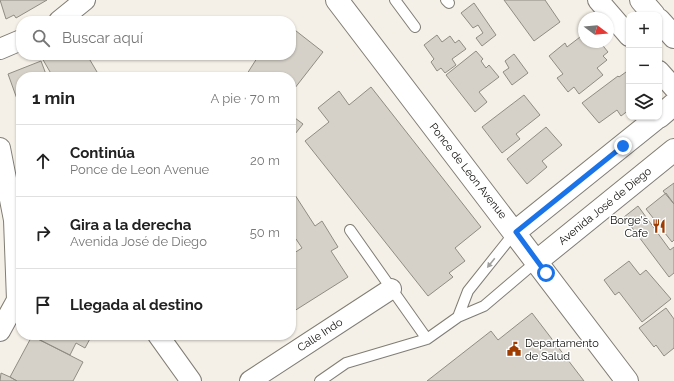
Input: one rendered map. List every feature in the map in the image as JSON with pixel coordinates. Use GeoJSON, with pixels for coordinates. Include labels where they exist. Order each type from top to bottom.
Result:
{"type":"FeatureCollection","features":[{"type":"Feature","properties":{"kind":"main road","name":"Ponce de Leon Avenue"},"geometry":{"type":"LineString","coordinates":[[337,0],[516,232],[536,261],[627,381]]}},
{"type":"Feature","properties":{"kind":"main road"},"geometry":{"type":"LineString","coordinates":[[641,0],[651,12]]}},
{"type":"Feature","properties":{"kind":"main road"},"geometry":{"type":"LineString","coordinates":[[662,23],[674,37]]}},
{"type":"Feature","properties":{"kind":"main road"},"geometry":{"type":"LineString","coordinates":[[662,114],[674,104]]}},
{"type":"Feature","properties":{"kind":"main road"},"geometry":{"type":"LineString","coordinates":[[516,232],[655,120]]}},
{"type":"Feature","properties":{"kind":"main road","name":"Avenida José de Diego"},"geometry":{"type":"LineString","coordinates":[[536,261],[674,150]]}},
{"type":"Feature","properties":{"kind":"street"},"geometry":{"type":"LineString","coordinates":[[65,16],[85,0]]}},
{"type":"Feature","properties":{"kind":"street"},"geometry":{"type":"LineString","coordinates":[[598,0],[626,33]]}},
{"type":"Feature","properties":{"kind":"street"},"geometry":{"type":"LineString","coordinates":[[0,49],[16,42]]}},
{"type":"Feature","properties":{"kind":"street"},"geometry":{"type":"LineString","coordinates":[[662,74],[674,88]]}},
{"type":"Feature","properties":{"kind":"street"},"geometry":{"type":"LineString","coordinates":[[0,148],[12,220],[16,284]]}},
{"type":"Feature","properties":{"kind":"street","name":"Calle Indo"},"geometry":{"type":"LineString","coordinates":[[250,381],[391,289]]}},
{"type":"Feature","properties":{"kind":"street"},"geometry":{"type":"LineString","coordinates":[[0,332],[16,302]]}},
{"type":"Feature","properties":{"kind":"street"},"geometry":{"type":"LineString","coordinates":[[162,340],[191,381]]}},
{"type":"Feature","properties":{"kind":"lane"},"geometry":{"type":"LineString","coordinates":[[395,0],[415,27]]}},
{"type":"Feature","properties":{"kind":"lane"},"geometry":{"type":"LineString","coordinates":[[350,230],[427,339]]}},
{"type":"Feature","properties":{"kind":"lane"},"geometry":{"type":"LineString","coordinates":[[458,317],[468,290],[516,232]]}},
{"type":"Feature","properties":{"kind":"lane"},"geometry":{"type":"LineString","coordinates":[[320,381],[346,363],[427,339],[458,317],[484,306],[536,261]]}},
{"type":"Feature","properties":{"kind":"building"},"geometry":{"type":"Polygon","coordinates":[[[0,0],[47,0],[19,16],[16,16],[16,18],[14,15],[6,19],[0,0]]]}},
{"type":"Feature","properties":{"kind":"building"},"geometry":{"type":"Polygon","coordinates":[[[504,0],[545,0],[560,22],[534,41],[504,0]]]}},
{"type":"Feature","properties":{"kind":"building"},"geometry":{"type":"Polygon","coordinates":[[[474,3],[496,35],[482,46],[476,38],[483,33],[478,25],[473,28],[461,13],[474,3]]]}},
{"type":"Feature","properties":{"kind":"building"},"geometry":{"type":"Polygon","coordinates":[[[296,31],[323,52],[296,87],[296,72],[248,72],[256,60],[296,60],[296,31]]]}},
{"type":"Feature","properties":{"kind":"building"},"geometry":{"type":"Polygon","coordinates":[[[437,35],[442,42],[450,36],[455,43],[459,40],[466,49],[452,59],[456,65],[445,73],[441,68],[437,71],[431,62],[434,59],[424,45],[437,35]]]}},
{"type":"Feature","properties":{"kind":"building"},"geometry":{"type":"Polygon","coordinates":[[[578,39],[578,48],[605,48],[608,52],[603,56],[607,60],[597,68],[603,75],[579,94],[574,87],[568,92],[557,78],[563,74],[549,56],[565,43],[567,47],[578,39]]]}},
{"type":"Feature","properties":{"kind":"building"},"geometry":{"type":"Polygon","coordinates":[[[476,51],[483,59],[481,61],[486,68],[489,65],[499,77],[479,92],[487,102],[475,112],[446,75],[476,51]]]}},
{"type":"Feature","properties":{"kind":"building"},"geometry":{"type":"Polygon","coordinates":[[[514,54],[528,73],[512,85],[503,72],[509,68],[505,61],[514,54]]]}},
{"type":"Feature","properties":{"kind":"building"},"geometry":{"type":"Polygon","coordinates":[[[43,60],[90,60],[97,72],[50,72],[43,60]]]}},
{"type":"Feature","properties":{"kind":"building"},"geometry":{"type":"Polygon","coordinates":[[[41,61],[45,72],[16,72],[16,96],[8,74],[41,61]]]}},
{"type":"Feature","properties":{"kind":"building"},"geometry":{"type":"Polygon","coordinates":[[[626,72],[626,112],[621,116],[617,110],[599,123],[582,103],[618,76],[619,77],[626,72]]]}},
{"type":"Feature","properties":{"kind":"building"},"geometry":{"type":"Polygon","coordinates":[[[371,87],[481,227],[455,248],[465,261],[449,273],[453,277],[428,296],[305,141],[329,122],[318,108],[339,91],[349,105],[371,87]]]}},
{"type":"Feature","properties":{"kind":"building"},"geometry":{"type":"Polygon","coordinates":[[[524,95],[540,115],[516,134],[520,139],[502,153],[482,127],[524,95]]]}},
{"type":"Feature","properties":{"kind":"building"},"geometry":{"type":"Polygon","coordinates":[[[296,119],[303,124],[296,133],[296,119]]]}},
{"type":"Feature","properties":{"kind":"building"},"geometry":{"type":"Polygon","coordinates":[[[546,127],[562,145],[542,161],[547,167],[527,184],[507,159],[546,127]]]}},
{"type":"Feature","properties":{"kind":"building"},"geometry":{"type":"Polygon","coordinates":[[[674,183],[674,204],[663,191],[674,183]]]}},
{"type":"Feature","properties":{"kind":"building"},"geometry":{"type":"Polygon","coordinates":[[[666,193],[674,204],[674,240],[672,242],[646,209],[666,193]]]}},
{"type":"Feature","properties":{"kind":"building"},"geometry":{"type":"Polygon","coordinates":[[[296,197],[315,226],[322,221],[338,247],[331,251],[348,277],[296,310],[296,252],[302,248],[296,239],[296,197]]]}},
{"type":"Feature","properties":{"kind":"building"},"geometry":{"type":"Polygon","coordinates":[[[638,206],[670,250],[674,247],[674,273],[669,277],[624,217],[638,206]]]}},
{"type":"Feature","properties":{"kind":"building"},"geometry":{"type":"Polygon","coordinates":[[[629,261],[640,275],[646,270],[671,299],[642,322],[619,292],[615,295],[604,280],[629,261]]]}},
{"type":"Feature","properties":{"kind":"building"},"geometry":{"type":"Polygon","coordinates":[[[666,308],[674,319],[674,348],[664,356],[656,345],[654,347],[639,328],[666,308]]]}},
{"type":"Feature","properties":{"kind":"building","name":"Departamento de Salud"},"geometry":{"type":"Polygon","coordinates":[[[532,313],[584,381],[427,381],[491,331],[498,340],[532,313]]]}},
{"type":"Feature","properties":{"kind":"building"},"geometry":{"type":"Polygon","coordinates":[[[30,340],[40,340],[83,362],[73,381],[17,381],[10,377],[30,340]]]}},
{"type":"Feature","properties":{"kind":"building"},"geometry":{"type":"Polygon","coordinates":[[[40,340],[89,340],[85,348],[76,343],[70,355],[40,340]]]}},
{"type":"Feature","properties":{"kind":"building"},"geometry":{"type":"Polygon","coordinates":[[[1,373],[10,377],[17,381],[0,381],[1,373]]]}},
{"type":"Feature","properties":{"kind":"place","name":"Borge's Cafe"},"geometry":{"type":"Point","coordinates":[659,226]}},
{"type":"Feature","properties":{"kind":"place","name":"Departamento de Salud"},"geometry":{"type":"Point","coordinates":[514,349]}},
{"type":"Feature","properties":{"kind":"route"},"geometry":{"type":"LineString","coordinates":[[546,273],[516,232],[623,146]]}}]}
